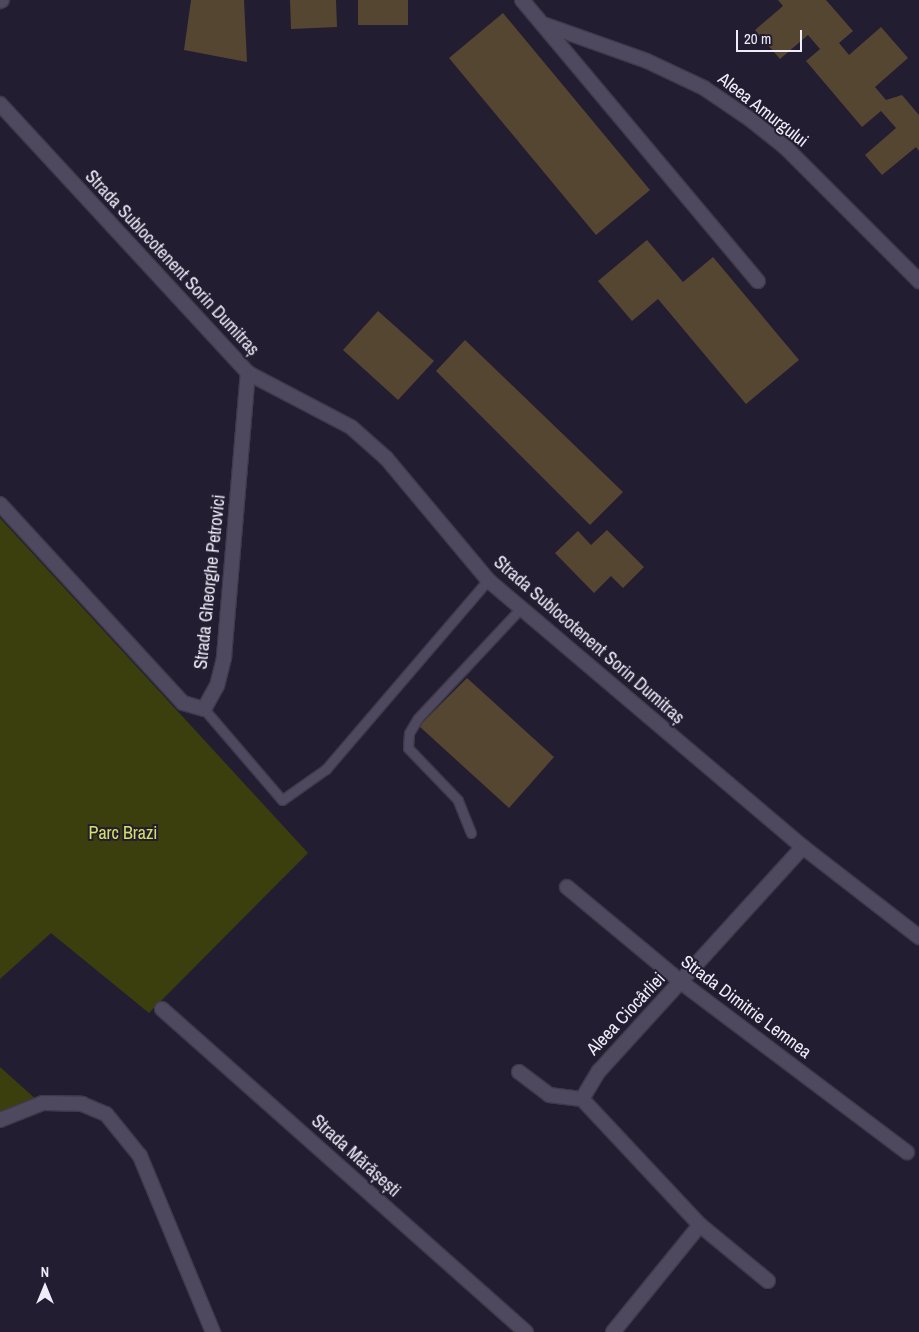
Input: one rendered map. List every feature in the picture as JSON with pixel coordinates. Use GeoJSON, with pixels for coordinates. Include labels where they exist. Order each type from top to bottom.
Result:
{"type":"FeatureCollection","features":[{"type":"Feature","properties":{"kind":"street","name":"Aleea Amurgului"},"geometry":{"type":"LineString","coordinates":[[522,0],[546,25],[758,281]]}},
{"type":"Feature","properties":{"kind":"street","name":"Aleea Amurgului"},"geometry":{"type":"LineString","coordinates":[[546,25],[655,65],[704,88],[751,120],[785,147],[919,281]]}},
{"type":"Feature","properties":{"kind":"street","name":"Strada Sublocotenent Sorin Dumitraș"},"geometry":{"type":"LineString","coordinates":[[0,104],[248,373],[351,427],[386,458],[488,580],[802,847],[919,937]]}},
{"type":"Feature","properties":{"kind":"street","name":"Strada Gheorghe Petrovici"},"geometry":{"type":"LineString","coordinates":[[204,709],[217,686],[224,658],[248,373]]}},
{"type":"Feature","properties":{"kind":"street"},"geometry":{"type":"LineString","coordinates":[[0,504],[183,703],[204,709]]}},
{"type":"Feature","properties":{"kind":"street","name":"Aleea Ciocârliei"},"geometry":{"type":"LineString","coordinates":[[582,1099],[599,1071],[802,847]]}},
{"type":"Feature","properties":{"kind":"street","name":"Strada Dimitrie Lemnea"},"geometry":{"type":"LineString","coordinates":[[567,887],[681,982],[907,1152]]}},
{"type":"Feature","properties":{"kind":"street","name":"Strada Mărășești"},"geometry":{"type":"LineString","coordinates":[[162,1008],[526,1332]]}},
{"type":"Feature","properties":{"kind":"street"},"geometry":{"type":"LineString","coordinates":[[519,1072],[549,1095],[582,1099],[700,1225],[768,1281]]}},
{"type":"Feature","properties":{"kind":"street"},"geometry":{"type":"LineString","coordinates":[[0,1120],[43,1103],[82,1104],[106,1114],[140,1156],[213,1332]]}},
{"type":"Feature","properties":{"kind":"street"},"geometry":{"type":"LineString","coordinates":[[613,1332],[700,1225]]}},
{"type":"Feature","properties":{"kind":"lane"},"geometry":{"type":"LineString","coordinates":[[204,709],[282,800],[326,769],[488,580]]}},
{"type":"Feature","properties":{"kind":"lane"},"geometry":{"type":"LineString","coordinates":[[472,833],[458,800],[408,748],[409,734],[418,718],[520,608]]}},
{"type":"Feature","properties":{"kind":"green space","name":"Parc Brazi"},"geometry":{"type":"Polygon","coordinates":[[[0,518],[308,853],[149,1013],[51,933],[0,979],[0,518]]]}},
{"type":"Feature","properties":{"kind":"green space"},"geometry":{"type":"Polygon","coordinates":[[[0,1067],[39,1102],[0,1119],[0,1067]]]}},
{"type":"Feature","properties":{"kind":"building"},"geometry":{"type":"Polygon","coordinates":[[[191,0],[244,0],[247,62],[184,50],[191,0]]]}},
{"type":"Feature","properties":{"kind":"building"},"geometry":{"type":"Polygon","coordinates":[[[290,0],[336,0],[337,27],[291,29],[290,0]]]}},
{"type":"Feature","properties":{"kind":"building"},"geometry":{"type":"Polygon","coordinates":[[[358,0],[408,0],[408,25],[358,25],[358,0]]]}},
{"type":"Feature","properties":{"kind":"building"},"geometry":{"type":"Polygon","coordinates":[[[778,0],[826,0],[853,31],[839,43],[849,55],[881,27],[908,58],[875,87],[886,100],[902,95],[919,115],[919,151],[916,147],[882,175],[865,155],[896,128],[881,111],[862,127],[806,61],[820,49],[808,35],[780,59],[755,30],[783,6],[778,0]]]}},
{"type":"Feature","properties":{"kind":"building"},"geometry":{"type":"Polygon","coordinates":[[[503,13],[650,190],[596,235],[449,58],[503,13]]]}},
{"type":"Feature","properties":{"kind":"building"},"geometry":{"type":"Polygon","coordinates":[[[647,240],[683,282],[713,257],[799,360],[746,404],[658,299],[632,321],[598,281],[647,240]]]}},
{"type":"Feature","properties":{"kind":"building"},"geometry":{"type":"Polygon","coordinates":[[[378,311],[434,361],[398,400],[343,350],[378,311]]]}},
{"type":"Feature","properties":{"kind":"building"},"geometry":{"type":"Polygon","coordinates":[[[465,340],[623,492],[590,525],[436,371],[465,340]]]}},
{"type":"Feature","properties":{"kind":"building"},"geometry":{"type":"Polygon","coordinates":[[[607,530],[644,567],[623,588],[611,576],[594,593],[555,553],[578,531],[591,545],[607,530]]]}},
{"type":"Feature","properties":{"kind":"building"},"geometry":{"type":"Polygon","coordinates":[[[467,678],[554,757],[509,808],[419,726],[467,678]]]}}]}
